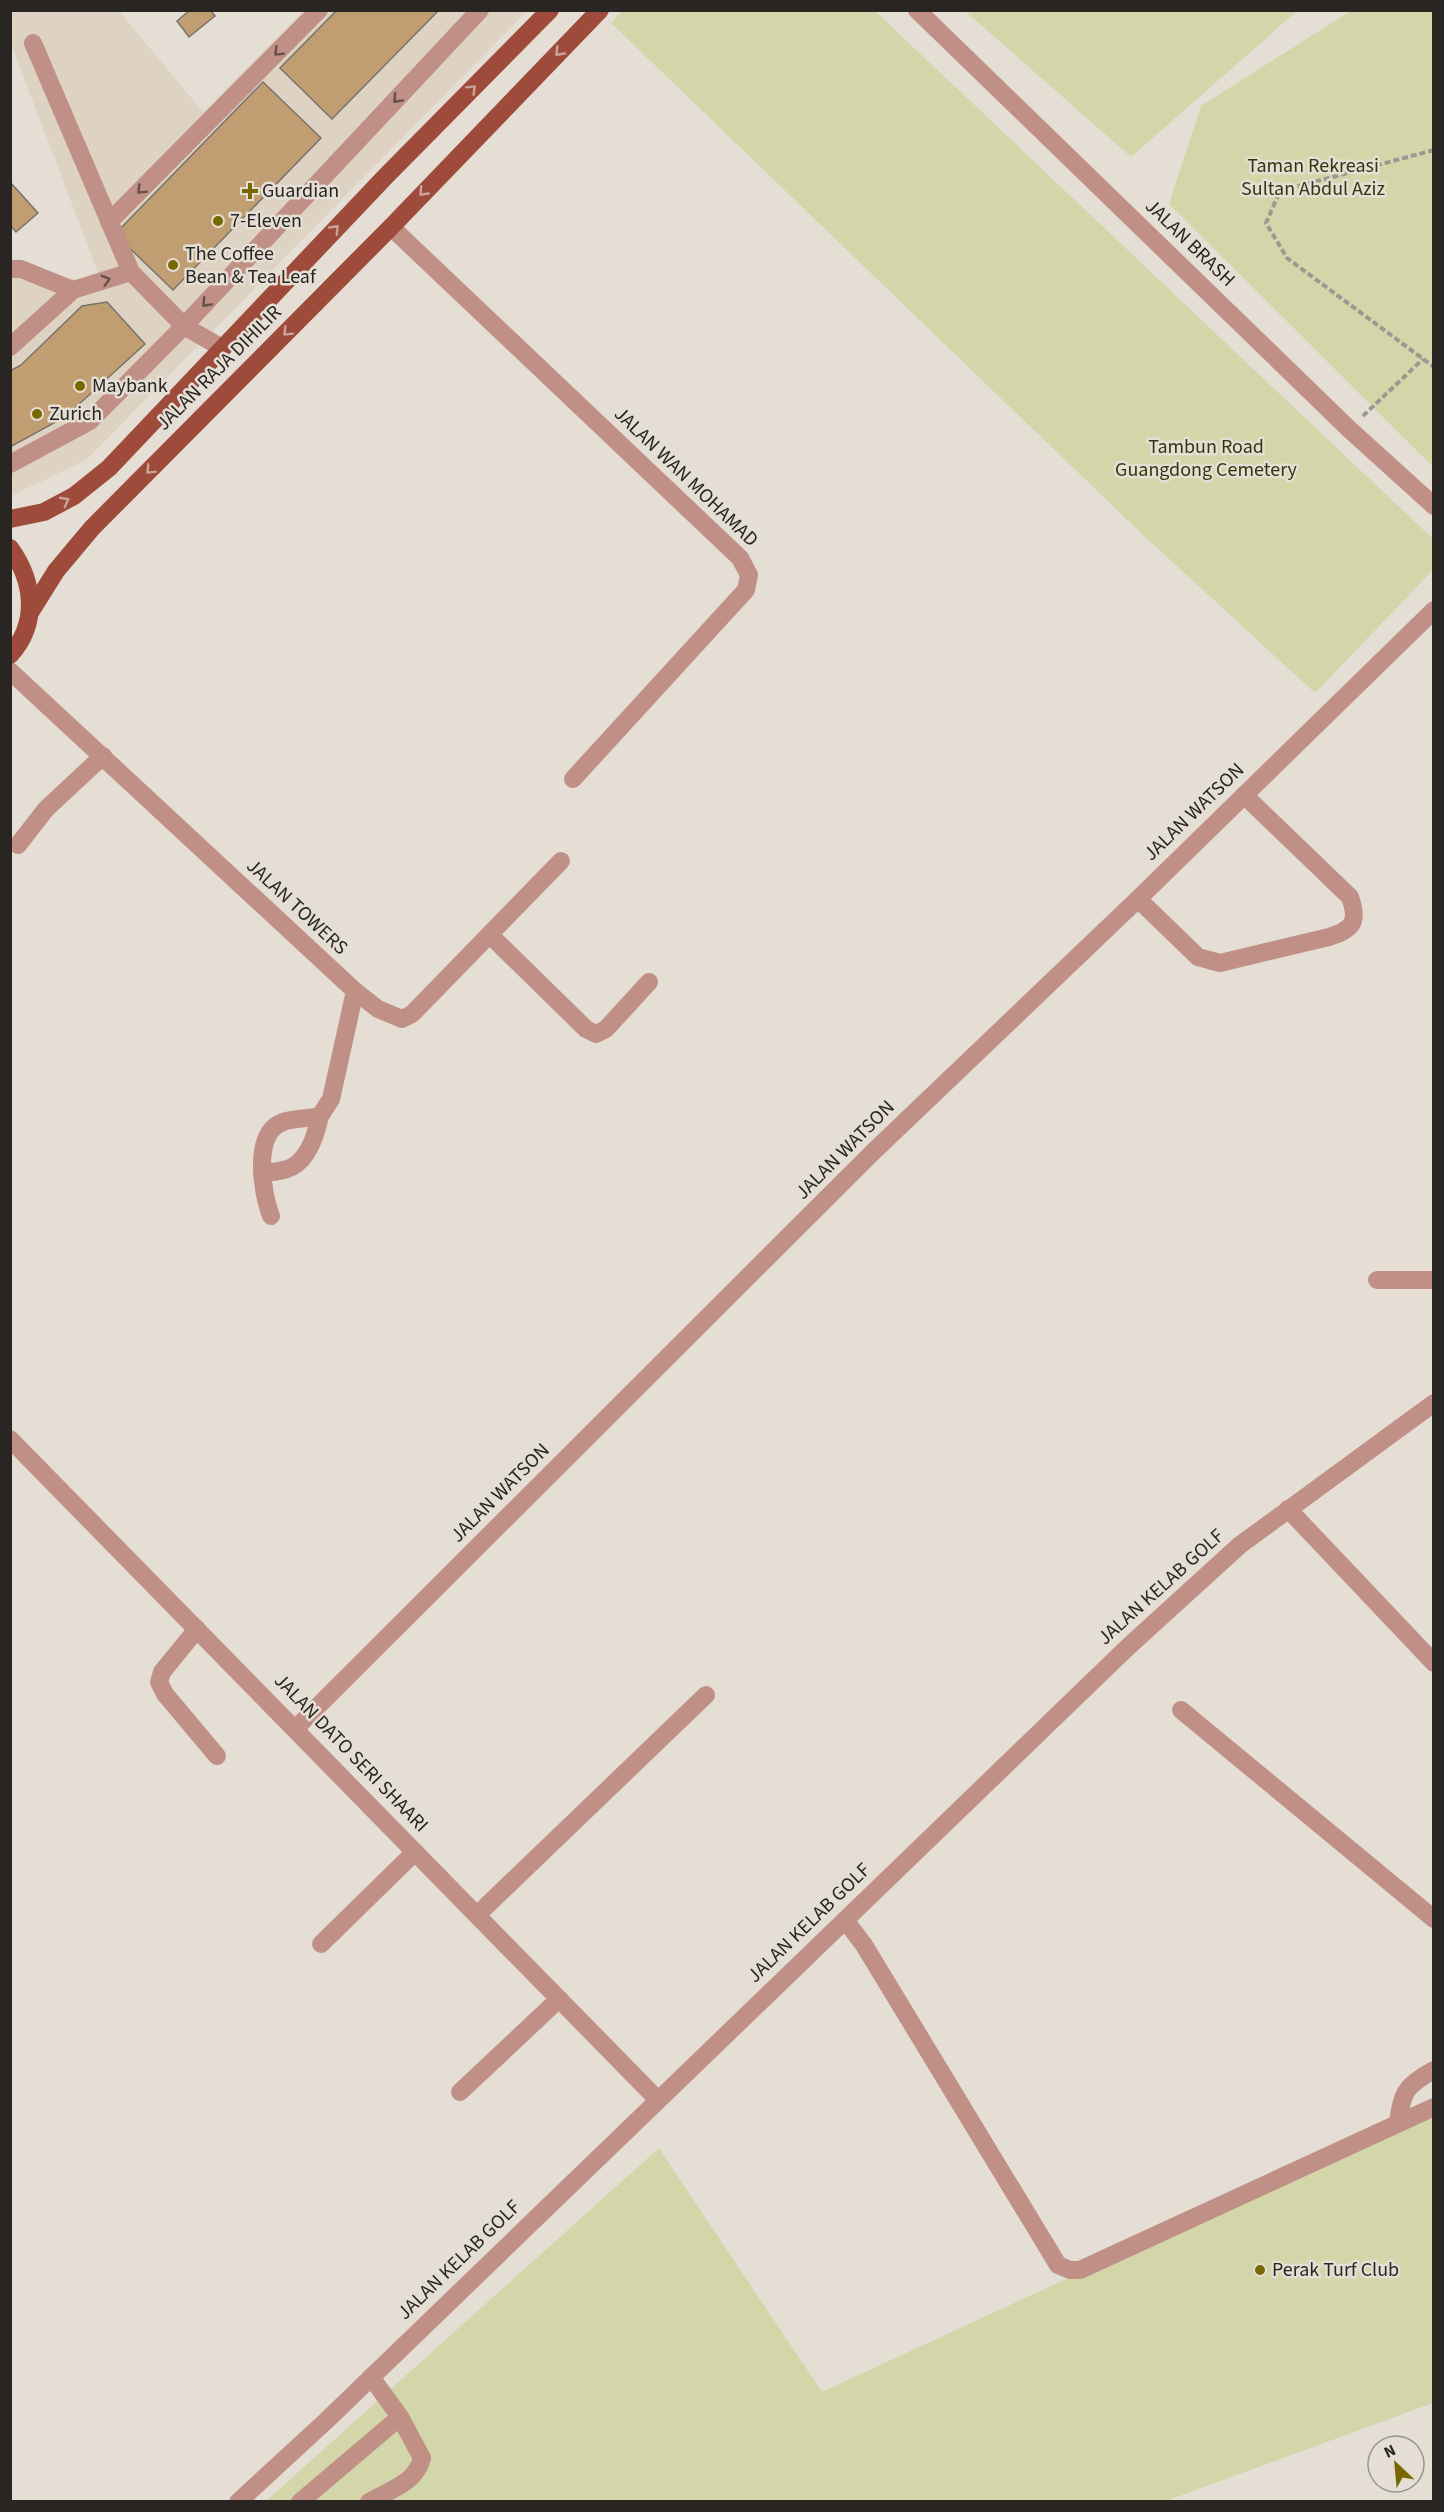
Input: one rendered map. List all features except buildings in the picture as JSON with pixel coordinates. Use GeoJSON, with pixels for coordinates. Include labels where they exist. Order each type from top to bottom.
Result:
{"type":"FeatureCollection","features":[{"type":"Feature","properties":{"kind":"main road","name":"JALAN RAJA DIHILIR"},"geometry":{"type":"LineString","coordinates":[[31,611],[56,571],[92,528],[391,227],[600,10]]}},
{"type":"Feature","properties":{"kind":"main road","name":"JALAN RAJA DIHILIR"},"geometry":{"type":"LineString","coordinates":[[10,519],[44,512],[74,496],[109,468],[542,14]]}},
{"type":"Feature","properties":{"kind":"main road"},"geometry":{"type":"LineString","coordinates":[[10,548],[22,564],[30,587],[31,611],[26,631],[10,655]]}},
{"type":"Feature","properties":{"kind":"street"},"geometry":{"type":"LineString","coordinates":[[110,222],[320,10]]}},
{"type":"Feature","properties":{"kind":"street"},"geometry":{"type":"LineString","coordinates":[[10,464],[90,422],[184,326],[480,10]]}},
{"type":"Feature","properties":{"kind":"street","name":"JALAN BRASH"},"geometry":{"type":"LineString","coordinates":[[916,10],[1349,429],[1434,506]]}},
{"type":"Feature","properties":{"kind":"street"},"geometry":{"type":"LineString","coordinates":[[33,43],[131,272],[184,326],[222,348]]}},
{"type":"Feature","properties":{"kind":"street","name":"JALAN WAN MOHAMAD"},"geometry":{"type":"LineString","coordinates":[[391,227],[740,558],[749,575],[746,590],[573,779]]}},
{"type":"Feature","properties":{"kind":"street"},"geometry":{"type":"LineString","coordinates":[[10,269],[21,269],[74,290]]}},
{"type":"Feature","properties":{"kind":"street"},"geometry":{"type":"LineString","coordinates":[[10,347],[74,290],[131,272]]}},
{"type":"Feature","properties":{"kind":"street","name":"JALAN WATSON"},"geometry":{"type":"LineString","coordinates":[[295,1729],[873,1153],[1434,610]]}},
{"type":"Feature","properties":{"kind":"street","name":"JALAN TOWERS"},"geometry":{"type":"LineString","coordinates":[[10,671],[355,991],[378,1009],[402,1019],[412,1014],[490,934]]}},
{"type":"Feature","properties":{"kind":"street"},"geometry":{"type":"LineString","coordinates":[[18,845],[46,809],[103,756]]}},
{"type":"Feature","properties":{"kind":"street"},"geometry":{"type":"LineString","coordinates":[[1138,899],[1198,957],[1220,963],[1329,937],[1343,933],[1351,927],[1355,918],[1355,909],[1350,897],[1244,795]]}},
{"type":"Feature","properties":{"kind":"street"},"geometry":{"type":"LineString","coordinates":[[561,861],[490,934],[586,1029],[596,1034],[606,1029],[649,982]]}},
{"type":"Feature","properties":{"kind":"street"},"geometry":{"type":"LineString","coordinates":[[262,1173],[287,1169],[296,1165],[305,1156],[320,1116],[331,1099],[355,991]]}},
{"type":"Feature","properties":{"kind":"street"},"geometry":{"type":"LineString","coordinates":[[271,1216],[264,1199],[262,1173],[264,1147],[272,1129],[283,1122],[320,1116]]}},
{"type":"Feature","properties":{"kind":"street"},"geometry":{"type":"LineString","coordinates":[[1377,1280],[1434,1280]]}},
{"type":"Feature","properties":{"kind":"street","name":"JALAN KELAB GOLF"},"geometry":{"type":"LineString","coordinates":[[238,2502],[371,2377],[1129,1646],[1240,1545],[1434,1403]]}},
{"type":"Feature","properties":{"kind":"street","name":"JALAN DATO SERI SHAARI"},"geometry":{"type":"LineString","coordinates":[[10,1439],[658,2100]]}},
{"type":"Feature","properties":{"kind":"street"},"geometry":{"type":"LineString","coordinates":[[1288,1509],[1434,1663]]}},
{"type":"Feature","properties":{"kind":"street"},"geometry":{"type":"LineString","coordinates":[[197,1629],[162,1672],[159,1682],[165,1694],[217,1756]]}},
{"type":"Feature","properties":{"kind":"street"},"geometry":{"type":"LineString","coordinates":[[477,1915],[706,1695]]}},
{"type":"Feature","properties":{"kind":"street"},"geometry":{"type":"LineString","coordinates":[[1181,1710],[1434,1919]]}},
{"type":"Feature","properties":{"kind":"street"},"geometry":{"type":"LineString","coordinates":[[321,1944],[415,1852]]}},
{"type":"Feature","properties":{"kind":"street"},"geometry":{"type":"LineString","coordinates":[[845,1920],[870,1955],[1058,2265],[1070,2270],[1080,2270],[1434,2107]]}},
{"type":"Feature","properties":{"kind":"street"},"geometry":{"type":"LineString","coordinates":[[460,2092],[559,1999]]}},
{"type":"Feature","properties":{"kind":"street"},"geometry":{"type":"LineString","coordinates":[[1398,2123],[1402,2098],[1416,2080],[1434,2070]]}},
{"type":"Feature","properties":{"kind":"street"},"geometry":{"type":"LineString","coordinates":[[369,2502],[408,2481],[419,2471],[422,2458],[400,2417],[371,2377]]}},
{"type":"Feature","properties":{"kind":"street"},"geometry":{"type":"LineString","coordinates":[[300,2502],[400,2417]]}},
{"type":"Feature","properties":{"kind":"path"},"geometry":{"type":"LineString","coordinates":[[1434,150],[1280,191],[1266,223],[1287,258],[1434,367]]}},
{"type":"Feature","properties":{"kind":"path"},"geometry":{"type":"LineString","coordinates":[[1349,429],[1423,359]]}},
{"type":"Feature","properties":{"kind":"shaded area"},"geometry":{"type":"Polygon","coordinates":[[[11,11],[119,11],[203,112],[303,11],[527,11],[86,460],[11,496],[11,269],[102,283],[11,44],[11,11]]]}},
{"type":"Feature","properties":{"kind":"green space","name":"Tambun Road Guangdong Cemetery"},"geometry":{"type":"Polygon","coordinates":[[[623,10],[875,11],[1433,539],[1433,570],[1315,693],[1142,534],[611,23],[623,10]]]}},
{"type":"Feature","properties":{"kind":"green space","name":"Taman Rekreasi Sultan Abdul Aziz"},"geometry":{"type":"Polygon","coordinates":[[[1352,10],[1433,11],[1433,467],[1169,204],[1201,106],[1352,10]]]}},
{"type":"Feature","properties":{"kind":"green space"},"geometry":{"type":"Polygon","coordinates":[[[965,11],[1297,11],[1131,157],[965,11]]]}},
{"type":"Feature","properties":{"kind":"green space","name":"Perak Turf Club"},"geometry":{"type":"Polygon","coordinates":[[[1433,2109],[1433,2403],[1166,2501],[265,2502],[659,2148],[822,2392],[1433,2109]]]}},
{"type":"Feature","properties":{"kind":"place","name":"Guardian"},"geometry":{"type":"Point","coordinates":[250,191]}},
{"type":"Feature","properties":{"kind":"place","name":"7-Eleven"},"geometry":{"type":"Point","coordinates":[218,221]}},
{"type":"Feature","properties":{"kind":"place","name":"The Coffee Bean & Tea Leaf"},"geometry":{"type":"Point","coordinates":[173,265]}},
{"type":"Feature","properties":{"kind":"place","name":"Maybank"},"geometry":{"type":"Point","coordinates":[80,386]}},
{"type":"Feature","properties":{"kind":"place","name":"Zurich"},"geometry":{"type":"Point","coordinates":[37,414]}},
{"type":"Feature","properties":{"kind":"place","name":"Perak Turf Club"},"geometry":{"type":"Point","coordinates":[1260,2270]}}]}
